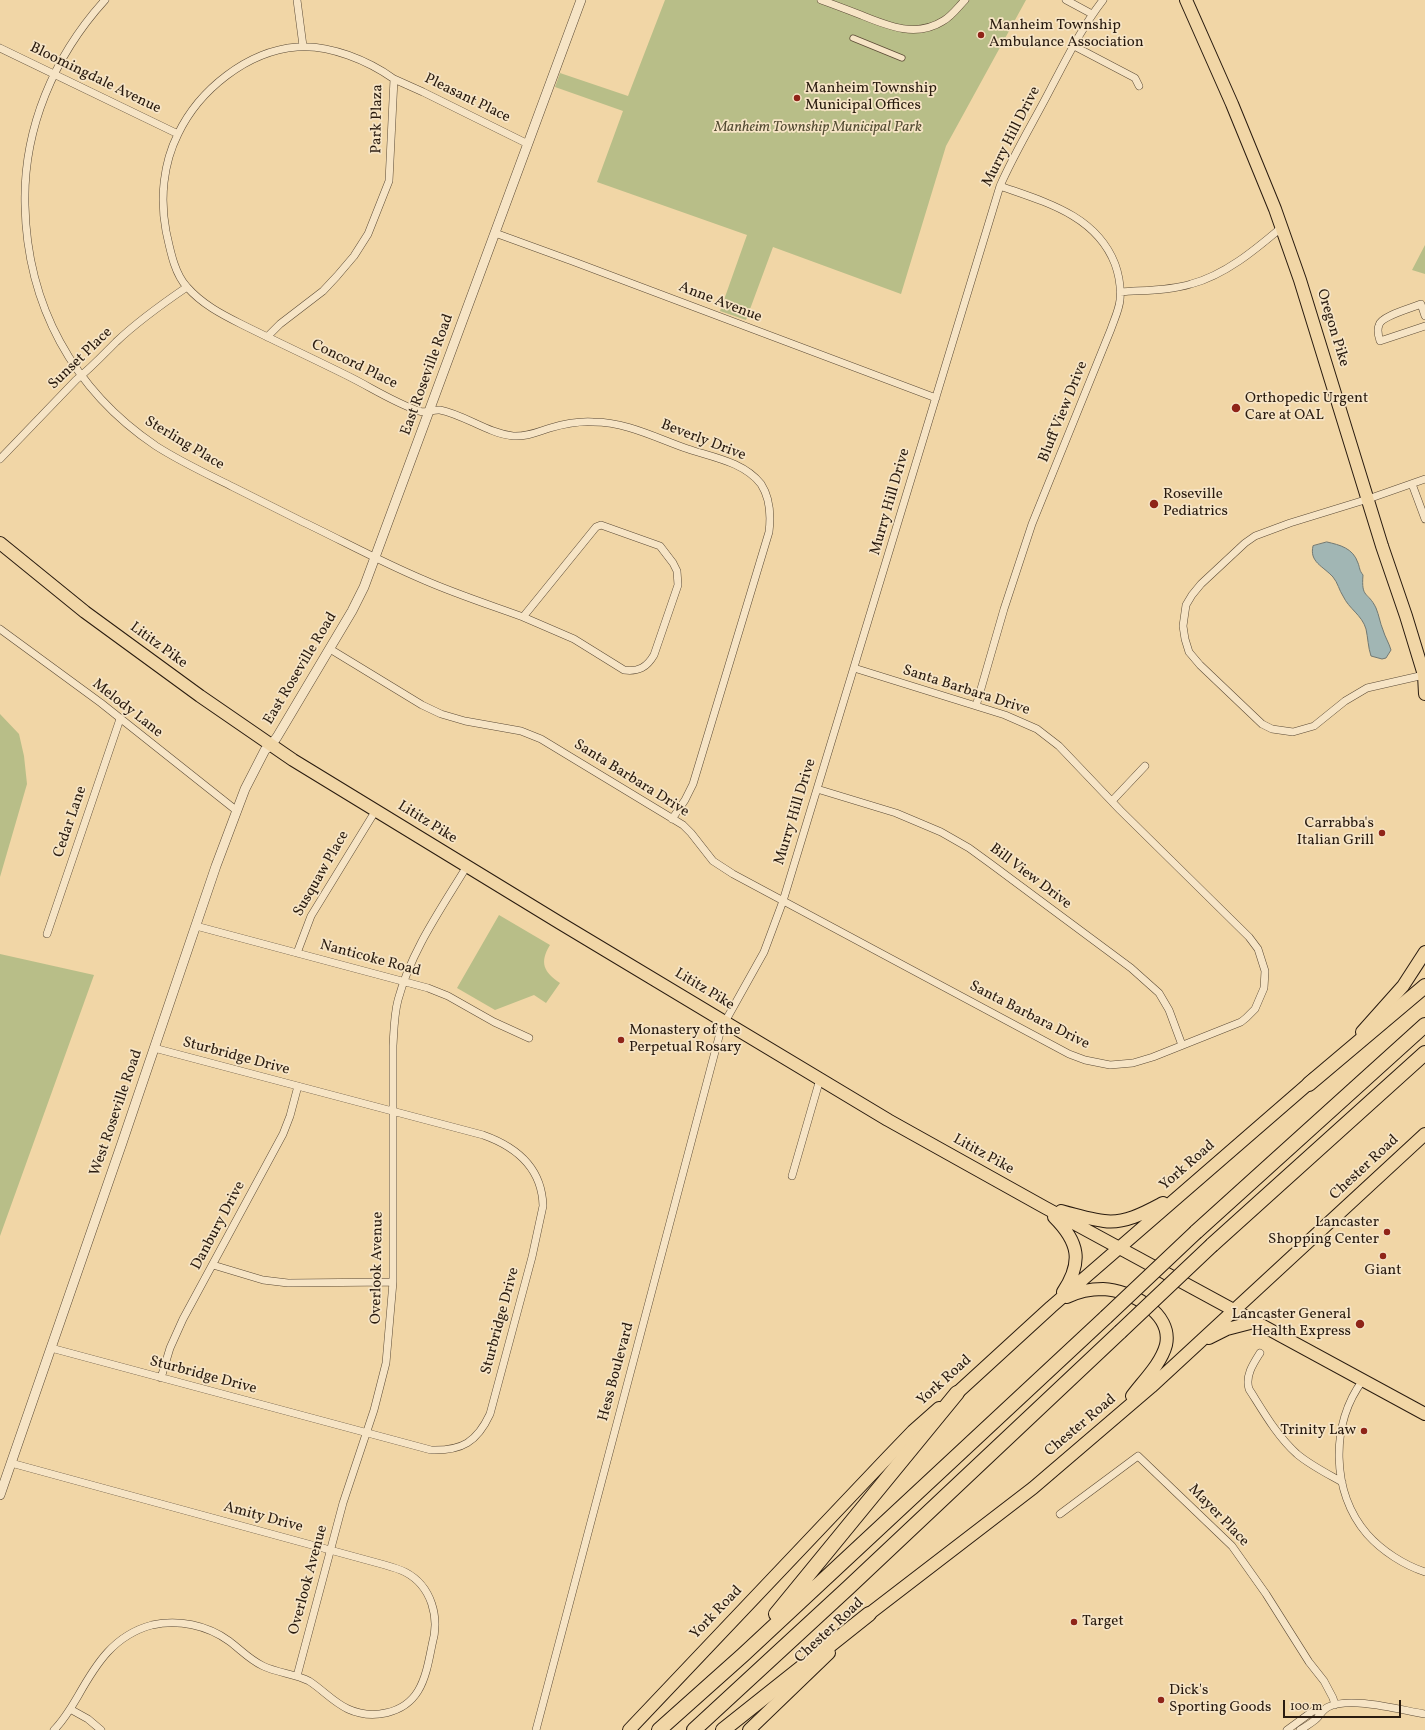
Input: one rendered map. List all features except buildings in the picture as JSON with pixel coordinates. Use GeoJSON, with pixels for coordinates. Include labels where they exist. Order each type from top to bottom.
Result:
{"type":"FeatureCollection","features":[{"type":"Feature","properties":{"kind":"highway"},"geometry":{"type":"LineString","coordinates":[[1309,1084],[1425,986]]}},
{"type":"Feature","properties":{"kind":"highway"},"geometry":{"type":"LineString","coordinates":[[659,1730],[743,1655],[1196,1232],[1425,1025]]}},
{"type":"Feature","properties":{"kind":"highway"},"geometry":{"type":"LineString","coordinates":[[694,1730],[848,1588],[1212,1245],[1425,1053]]}},
{"type":"Feature","properties":{"kind":"highway"},"geometry":{"type":"LineString","coordinates":[[743,1655],[957,1393]]}},
{"type":"Feature","properties":{"kind":"highway"},"geometry":{"type":"LineString","coordinates":[[723,1730],[869,1614]]}},
{"type":"Feature","properties":{"kind":"main road","name":"Oregon Pike"},"geometry":{"type":"LineString","coordinates":[[1186,0],[1235,110],[1282,227],[1425,675],[1425,694]]}},
{"type":"Feature","properties":{"kind":"main road","name":"Lititz Pike"},"geometry":{"type":"LineString","coordinates":[[0,543],[85,612],[200,696],[271,745],[467,866],[888,1120],[1044,1207],[1235,1310],[1254,1322],[1425,1414]]}},
{"type":"Feature","properties":{"kind":"main road","name":"York Road"},"geometry":{"type":"LineString","coordinates":[[629,1730],[913,1431],[1051,1307],[1309,1084],[1375,1019],[1403,986],[1425,952]]}},
{"type":"Feature","properties":{"kind":"main road","name":"Chester Road"},"geometry":{"type":"LineString","coordinates":[[749,1730],[869,1614],[1033,1488],[1117,1416],[1199,1343],[1425,1134]]}},
{"type":"Feature","properties":{"kind":"main road"},"geometry":{"type":"LineString","coordinates":[[1044,1207],[1104,1222],[1114,1221],[1131,1218],[1146,1212],[1187,1188]]}},
{"type":"Feature","properties":{"kind":"main road"},"geometry":{"type":"LineString","coordinates":[[1044,1207],[1066,1230],[1073,1241],[1076,1256],[1075,1265],[1070,1280],[1061,1295],[1051,1307]]}},
{"type":"Feature","properties":{"kind":"main road"},"geometry":{"type":"LineString","coordinates":[[1051,1307],[1079,1292],[1101,1289],[1114,1290],[1130,1295],[1147,1306],[1164,1323],[1167,1338],[1163,1353],[1117,1416]]}},
{"type":"Feature","properties":{"kind":"main road"},"geometry":{"type":"LineString","coordinates":[[1199,1343],[1227,1329],[1254,1322]]}},
{"type":"Feature","properties":{"kind":"street","name":"Sterling Place"},"geometry":{"type":"LineString","coordinates":[[105,0],[79,32],[54,74],[42,103],[29,154],[25,196],[26,226],[32,267],[44,307],[65,352],[81,376],[133,429],[172,456],[375,558],[450,591],[523,617],[574,639],[624,670],[632,671],[642,669],[648,665],[654,656],[678,585],[677,571],[669,555],[660,546],[601,525],[596,527],[523,617]]}},
{"type":"Feature","properties":{"kind":"street"},"geometry":{"type":"LineString","coordinates":[[297,0],[303,46]]}},
{"type":"Feature","properties":{"kind":"street"},"geometry":{"type":"LineString","coordinates":[[821,0],[891,27],[908,30],[939,24],[951,16],[965,0]]}},
{"type":"Feature","properties":{"kind":"street"},"geometry":{"type":"LineString","coordinates":[[1066,0],[1092,14]]}},
{"type":"Feature","properties":{"kind":"street","name":"Murry Hill Drive"},"geometry":{"type":"LineString","coordinates":[[725,1021],[764,952],[783,901],[1000,186],[1027,132],[1074,46],[1092,14],[1103,0]]}},
{"type":"Feature","properties":{"kind":"street","name":"East Roseville Road"},"geometry":{"type":"LineString","coordinates":[[271,745],[352,612],[375,558],[528,144],[578,1]]}},
{"type":"Feature","properties":{"kind":"street"},"geometry":{"type":"LineString","coordinates":[[853,38],[902,58]]}},
{"type":"Feature","properties":{"kind":"street","name":"Park Plaza"},"geometry":{"type":"LineString","coordinates":[[303,46],[330,49],[342,53],[394,79],[389,181],[368,234],[361,247],[323,291],[280,324],[267,337],[213,309],[187,287],[180,276],[172,256],[165,226],[163,203],[165,178],[178,134],[193,110],[209,92],[230,74],[253,60],[285,48],[303,46]]}},
{"type":"Feature","properties":{"kind":"street"},"geometry":{"type":"LineString","coordinates":[[1074,46],[1135,78],[1139,86]]}},
{"type":"Feature","properties":{"kind":"street","name":"Bloomingdale Avenue"},"geometry":{"type":"LineString","coordinates":[[0,48],[178,134]]}},
{"type":"Feature","properties":{"kind":"street","name":"Pleasant Place"},"geometry":{"type":"LineString","coordinates":[[394,79],[528,144]]}},
{"type":"Feature","properties":{"kind":"street","name":"Bluff View Drive"},"geometry":{"type":"LineString","coordinates":[[976,706],[1004,609],[1032,524],[1112,329],[1120,302],[1119,279],[1113,259],[1101,238],[1094,230],[1067,213],[1000,186]]}},
{"type":"Feature","properties":{"kind":"street"},"geometry":{"type":"LineString","coordinates":[[1120,292],[1183,286],[1215,275],[1236,262],[1282,227]]}},
{"type":"Feature","properties":{"kind":"street","name":"Anne Avenue"},"geometry":{"type":"LineString","coordinates":[[495,233],[936,398]]}},
{"type":"Feature","properties":{"kind":"street","name":"Sunset Place"},"geometry":{"type":"LineString","coordinates":[[0,459],[116,342],[156,308],[187,287]]}},
{"type":"Feature","properties":{"kind":"street"},"geometry":{"type":"LineString","coordinates":[[1425,316],[1423,304],[1384,318],[1379,323],[1378,332],[1380,340],[1425,326]]}},
{"type":"Feature","properties":{"kind":"street","name":"Concord Place"},"geometry":{"type":"LineString","coordinates":[[267,337],[413,409],[421,412],[429,411]]}},
{"type":"Feature","properties":{"kind":"street","name":"Beverly Drive"},"geometry":{"type":"LineString","coordinates":[[429,411],[440,410],[498,432],[514,436],[530,435],[573,423],[614,423],[638,430],[687,449],[721,459],[737,466],[754,477],[764,490],[770,514],[767,539],[693,784],[685,800],[672,819]]}},
{"type":"Feature","properties":{"kind":"street"},"geometry":{"type":"LineString","coordinates":[[1425,479],[1255,536],[1226,559],[1192,595],[1184,613],[1183,626],[1187,646],[1193,657],[1200,665],[1255,719],[1272,729],[1284,732],[1299,731],[1314,726],[1345,701],[1367,688],[1425,675]]}},
{"type":"Feature","properties":{"kind":"street"},"geometry":{"type":"LineString","coordinates":[[1412,484],[1425,519]]}},
{"type":"Feature","properties":{"kind":"street","name":"Melody Lane"},"geometry":{"type":"LineString","coordinates":[[0,629],[120,719],[237,811]]}},
{"type":"Feature","properties":{"kind":"street","name":"Santa Barbara Drive"},"geometry":{"type":"LineString","coordinates":[[330,648],[422,705],[445,716],[465,722],[505,727],[521,731],[541,739],[687,829],[707,855],[717,864],[783,901],[1069,1054],[1085,1060],[1110,1065],[1133,1063],[1154,1057],[1182,1045],[1230,1028],[1252,1013],[1264,988],[1265,971],[1263,960],[1258,949],[1249,937],[1112,801],[1059,746],[1036,729],[1005,715],[854,668]]}},
{"type":"Feature","properties":{"kind":"street","name":"Cedar Lane"},"geometry":{"type":"LineString","coordinates":[[47,934],[120,719]]}},
{"type":"Feature","properties":{"kind":"street","name":"West Roseville Road"},"geometry":{"type":"LineString","coordinates":[[0,1495],[216,866],[237,811],[260,758],[265,750],[271,745]]}},
{"type":"Feature","properties":{"kind":"street"},"geometry":{"type":"LineString","coordinates":[[1112,801],[1145,766]]}},
{"type":"Feature","properties":{"kind":"street","name":"Bill View Drive"},"geometry":{"type":"LineString","coordinates":[[817,789],[896,813],[923,823],[969,848],[1131,968],[1156,990],[1169,1010],[1182,1045]]}},
{"type":"Feature","properties":{"kind":"street","name":"Susquaw Place"},"geometry":{"type":"LineString","coordinates":[[297,953],[311,916],[376,810]]}},
{"type":"Feature","properties":{"kind":"street","name":"Overlook Avenue"},"geometry":{"type":"LineString","coordinates":[[297,1676],[330,1551],[349,1485],[383,1381],[386,1363],[393,1282],[394,1019],[404,981],[415,954],[467,866]]}},
{"type":"Feature","properties":{"kind":"street","name":"Nanticoke Road"},"geometry":{"type":"LineString","coordinates":[[196,926],[404,981],[448,996],[494,1022],[529,1038]]}},
{"type":"Feature","properties":{"kind":"street","name":"Hess Boulevard"},"geometry":{"type":"LineString","coordinates":[[536,1730],[715,1050],[725,1021]]}},
{"type":"Feature","properties":{"kind":"street","name":"Sturbridge Drive"},"geometry":{"type":"LineString","coordinates":[[51,1348],[423,1449],[444,1451],[466,1444],[480,1432],[490,1414],[532,1257],[542,1206],[542,1198],[537,1180],[523,1157],[511,1147],[483,1135],[154,1048]]}},
{"type":"Feature","properties":{"kind":"street"},"geometry":{"type":"LineString","coordinates":[[792,1176],[820,1079]]}},
{"type":"Feature","properties":{"kind":"street","name":"Danbury Drive"},"geometry":{"type":"LineString","coordinates":[[161,1378],[174,1338],[283,1134],[290,1116],[298,1086]]}},
{"type":"Feature","properties":{"kind":"street"},"geometry":{"type":"LineString","coordinates":[[213,1265],[263,1280],[288,1282],[393,1282]]}},
{"type":"Feature","properties":{"kind":"street"},"geometry":{"type":"LineString","coordinates":[[1260,1353],[1250,1371],[1247,1382],[1249,1389],[1280,1434],[1296,1453],[1308,1463],[1342,1482]]}},
{"type":"Feature","properties":{"kind":"street"},"geometry":{"type":"LineString","coordinates":[[1362,1380],[1349,1403],[1343,1419],[1339,1451],[1342,1482],[1353,1512],[1367,1534],[1400,1561],[1425,1573]]}},
{"type":"Feature","properties":{"kind":"street","name":"Mayer Place"},"geometry":{"type":"LineString","coordinates":[[1060,1514],[1138,1456],[1232,1546],[1266,1594],[1309,1662],[1324,1681],[1334,1698],[1335,1705]]}},
{"type":"Feature","properties":{"kind":"street","name":"Amity Drive"},"geometry":{"type":"LineString","coordinates":[[11,1463],[385,1565],[405,1573],[422,1586],[433,1606],[436,1626],[424,1676],[417,1692],[404,1705],[391,1712],[368,1715],[348,1709],[335,1702],[310,1682],[297,1676],[273,1671],[259,1664],[229,1641],[215,1633],[186,1624],[164,1623],[128,1634],[115,1643],[101,1658],[70,1709],[54,1730]]}},
{"type":"Feature","properties":{"kind":"street"},"geometry":{"type":"LineString","coordinates":[[1287,1730],[1313,1711],[1321,1711],[1335,1705],[1354,1703],[1425,1714]]}},
{"type":"Feature","properties":{"kind":"street"},"geometry":{"type":"LineString","coordinates":[[70,1709],[88,1719],[101,1730]]}},
{"type":"Feature","properties":{"kind":"street"},"geometry":{"type":"LineString","coordinates":[[1300,1730],[1316,1719],[1321,1711]]}},
{"type":"Feature","properties":{"kind":"green space","name":"Manheim Township Municipal Park"},"geometry":{"type":"Polygon","coordinates":[[[665,0],[1026,0],[946,146],[901,294],[773,247],[746,320],[720,311],[747,235],[597,182],[623,111],[555,87],[560,73],[628,96],[665,0]]]}},
{"type":"Feature","properties":{"kind":"green space"},"geometry":{"type":"Polygon","coordinates":[[[1425,245],[1425,274],[1412,270],[1425,245]]]}},
{"type":"Feature","properties":{"kind":"green space"},"geometry":{"type":"Polygon","coordinates":[[[0,714],[19,734],[24,756],[27,784],[0,877],[0,714]]]}},
{"type":"Feature","properties":{"kind":"green space"},"geometry":{"type":"Polygon","coordinates":[[[499,915],[550,945],[545,957],[545,967],[550,975],[560,983],[546,1003],[534,995],[495,1010],[457,988],[499,915]]]}},
{"type":"Feature","properties":{"kind":"green space"},"geometry":{"type":"Polygon","coordinates":[[[0,954],[94,975],[0,1236],[0,954]]]}},
{"type":"Feature","properties":{"kind":"shaded area"},"geometry":{"type":"Polygon","coordinates":[[[1327,542],[1346,548],[1356,558],[1363,575],[1364,592],[1376,608],[1391,650],[1386,658],[1382,659],[1371,656],[1366,629],[1362,620],[1346,601],[1333,577],[1315,560],[1312,551],[1313,546],[1327,542]]]}},
{"type":"Feature","properties":{"kind":"place","name":"Manheim Township Ambulance Association"},"geometry":{"type":"Point","coordinates":[981,35]}},
{"type":"Feature","properties":{"kind":"place","name":"Manheim Township Municipal Offices"},"geometry":{"type":"Point","coordinates":[797,98]}},
{"type":"Feature","properties":{"kind":"place","name":"Orthopedic Urgent Care at OAL"},"geometry":{"type":"Point","coordinates":[1236,408]}},
{"type":"Feature","properties":{"kind":"place","name":"Roseville Pediatrics"},"geometry":{"type":"Point","coordinates":[1154,504]}},
{"type":"Feature","properties":{"kind":"place","name":"Carrabba's Italian Grill"},"geometry":{"type":"Point","coordinates":[1382,833]}},
{"type":"Feature","properties":{"kind":"place","name":"Monastery of the Perpetual Rosary"},"geometry":{"type":"Point","coordinates":[621,1040]}},
{"type":"Feature","properties":{"kind":"place","name":"Lancaster Shopping Center"},"geometry":{"type":"Point","coordinates":[1387,1232]}},
{"type":"Feature","properties":{"kind":"place","name":"Giant"},"geometry":{"type":"Point","coordinates":[1383,1256]}},
{"type":"Feature","properties":{"kind":"place","name":"Lancaster General Health Express"},"geometry":{"type":"Point","coordinates":[1360,1324]}},
{"type":"Feature","properties":{"kind":"place","name":"Trinity Law"},"geometry":{"type":"Point","coordinates":[1364,1431]}},
{"type":"Feature","properties":{"kind":"place","name":"Target"},"geometry":{"type":"Point","coordinates":[1074,1622]}},
{"type":"Feature","properties":{"kind":"place","name":"Dick's Sporting Goods"},"geometry":{"type":"Point","coordinates":[1161,1700]}}]}
